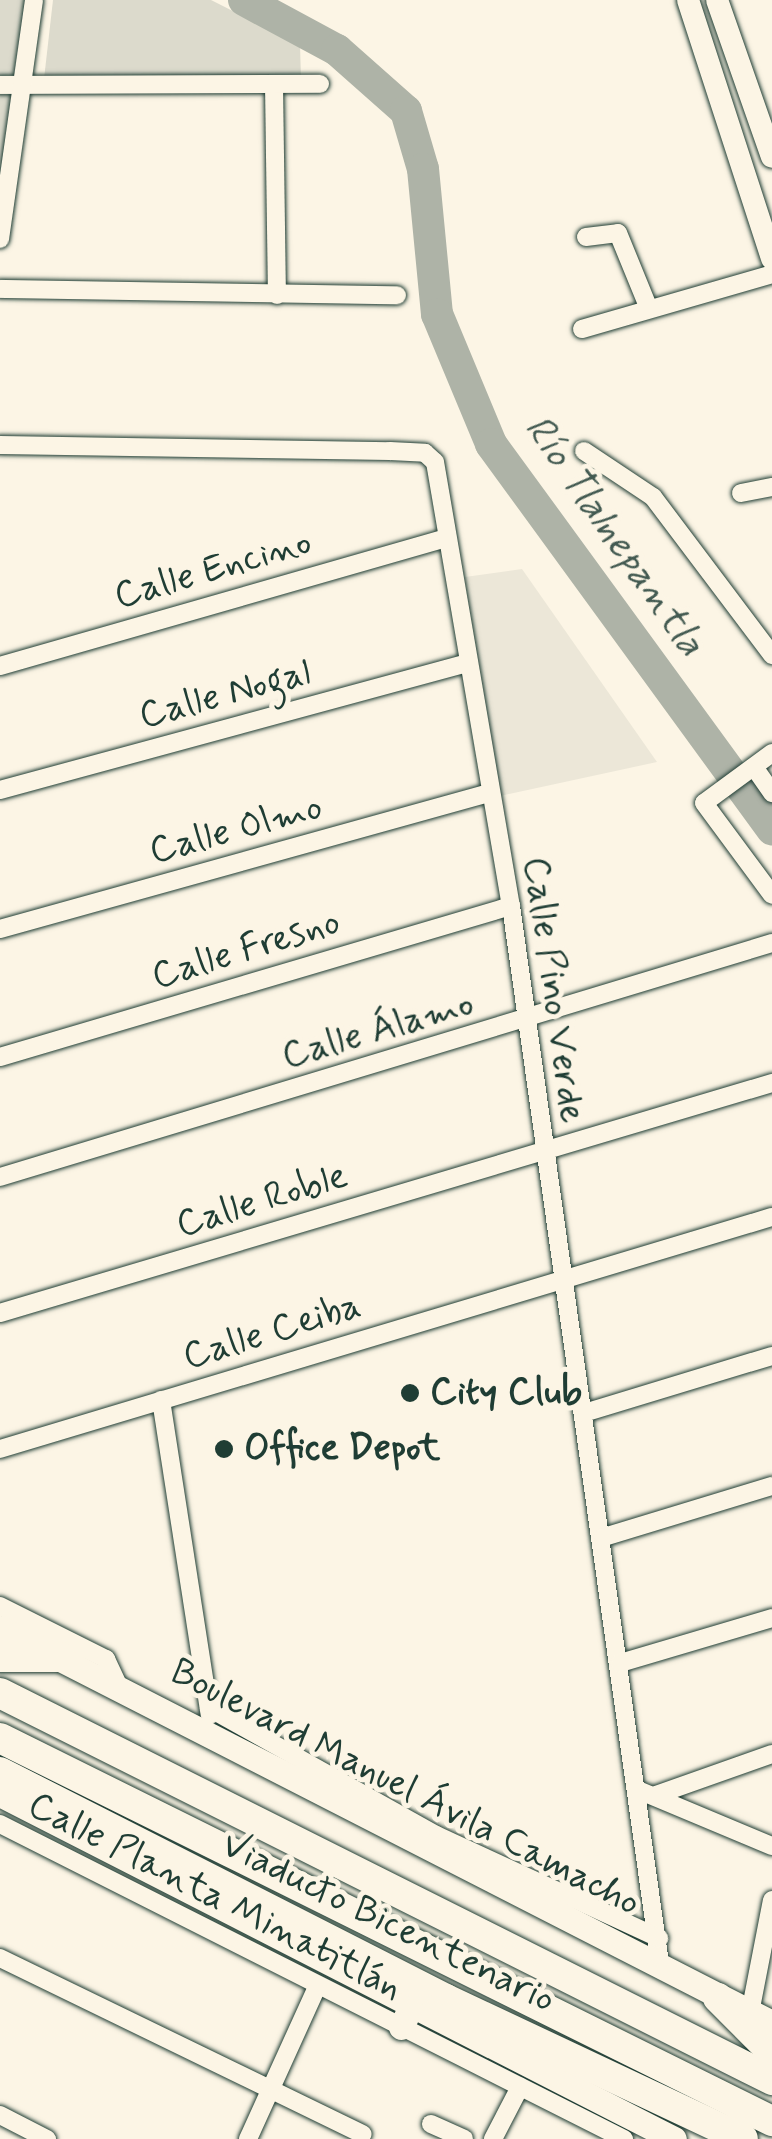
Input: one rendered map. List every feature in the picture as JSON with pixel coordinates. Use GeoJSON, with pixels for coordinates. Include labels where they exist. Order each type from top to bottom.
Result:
{"type":"FeatureCollection","features":[{"type":"Feature","properties":{"kind":"highway"},"geometry":{"type":"LineString","coordinates":[[0,1657],[60,1657]]}},
{"type":"Feature","properties":{"kind":"highway"},"geometry":{"type":"LineString","coordinates":[[0,1693],[772,2080]]}},
{"type":"Feature","properties":{"kind":"highway"},"geometry":{"type":"LineString","coordinates":[[0,1738],[772,2121]]}},
{"type":"Feature","properties":{"kind":"highway","name":"Viaducto Bicentenario"},"geometry":{"type":"LineString","coordinates":[[0,1772],[446,1999],[743,2139]]}},
{"type":"Feature","properties":{"kind":"highway"},"geometry":{"type":"LineString","coordinates":[[718,1998],[772,2052]]}},
{"type":"Feature","properties":{"kind":"main road"},"geometry":{"type":"LineString","coordinates":[[688,0],[772,259]]}},
{"type":"Feature","properties":{"kind":"main road"},"geometry":{"type":"LineString","coordinates":[[716,0],[772,157]]}},
{"type":"Feature","properties":{"kind":"main road","name":"Boulevard Manuel Ávila Camacho"},"geometry":{"type":"LineString","coordinates":[[0,1628],[660,1951],[718,1998],[761,2018]]}},
{"type":"Feature","properties":{"kind":"main road"},"geometry":{"type":"LineString","coordinates":[[0,1794],[407,2016],[674,2139]]}},
{"type":"Feature","properties":{"kind":"street"},"geometry":{"type":"LineString","coordinates":[[0,240],[34,0]]}},
{"type":"Feature","properties":{"kind":"street"},"geometry":{"type":"LineString","coordinates":[[274,84],[277,295]]}},
{"type":"Feature","properties":{"kind":"street"},"geometry":{"type":"LineString","coordinates":[[0,86],[320,84]]}},
{"type":"Feature","properties":{"kind":"street"},"geometry":{"type":"LineString","coordinates":[[586,236],[618,233],[649,310]]}},
{"type":"Feature","properties":{"kind":"street"},"geometry":{"type":"LineString","coordinates":[[582,329],[772,274]]}},
{"type":"Feature","properties":{"kind":"street"},"geometry":{"type":"LineString","coordinates":[[0,290],[397,295]]}},
{"type":"Feature","properties":{"kind":"street","name":"Calle Pino Verde"},"geometry":{"type":"LineString","coordinates":[[0,445],[425,453],[435,462],[528,1021],[543,1152],[620,1663],[647,1792],[660,1951]]}},
{"type":"Feature","properties":{"kind":"street"},"geometry":{"type":"LineString","coordinates":[[584,452],[653,497],[772,656]]}},
{"type":"Feature","properties":{"kind":"street"},"geometry":{"type":"LineString","coordinates":[[741,492],[772,487]]}},
{"type":"Feature","properties":{"kind":"street","name":"Calle Encino"},"geometry":{"type":"LineString","coordinates":[[0,666],[445,538]]}},
{"type":"Feature","properties":{"kind":"street","name":"Calle Nogal"},"geometry":{"type":"LineString","coordinates":[[0,790],[468,663]]}},
{"type":"Feature","properties":{"kind":"street"},"geometry":{"type":"LineString","coordinates":[[772,753],[704,803],[772,895]]}},
{"type":"Feature","properties":{"kind":"street"},"geometry":{"type":"LineString","coordinates":[[750,770],[772,793]]}},
{"type":"Feature","properties":{"kind":"street","name":"Calle Olmo"},"geometry":{"type":"LineString","coordinates":[[0,929],[489,793]]}},
{"type":"Feature","properties":{"kind":"street","name":"Calle Fresno"},"geometry":{"type":"LineString","coordinates":[[0,1057],[510,906]]}},
{"type":"Feature","properties":{"kind":"street","name":"Calle Álamo"},"geometry":{"type":"LineString","coordinates":[[0,1176],[528,1021],[772,943]]}},
{"type":"Feature","properties":{"kind":"street","name":"Calle Roble"},"geometry":{"type":"LineString","coordinates":[[0,1313],[772,1082]]}},
{"type":"Feature","properties":{"kind":"street","name":"Calle Ceiba"},"geometry":{"type":"LineString","coordinates":[[0,1448],[772,1217]]}},
{"type":"Feature","properties":{"kind":"street"},"geometry":{"type":"LineString","coordinates":[[584,1412],[772,1356]]}},
{"type":"Feature","properties":{"kind":"street"},"geometry":{"type":"LineString","coordinates":[[161,1400],[212,1734]]}},
{"type":"Feature","properties":{"kind":"street"},"geometry":{"type":"LineString","coordinates":[[604,1537],[772,1486]]}},
{"type":"Feature","properties":{"kind":"street"},"geometry":{"type":"LineString","coordinates":[[0,1606],[106,1660],[120,1687]]}},
{"type":"Feature","properties":{"kind":"street"},"geometry":{"type":"LineString","coordinates":[[620,1663],[772,1618]]}},
{"type":"Feature","properties":{"kind":"street","name":"Boulevard Manuel Ávila Camacho"},"geometry":{"type":"LineString","coordinates":[[210,1708],[436,1835],[660,1951]]}},
{"type":"Feature","properties":{"kind":"street"},"geometry":{"type":"LineString","coordinates":[[647,1792],[772,1754]]}},
{"type":"Feature","properties":{"kind":"street"},"geometry":{"type":"LineString","coordinates":[[647,1792],[772,1846]]}},
{"type":"Feature","properties":{"kind":"street","name":"Calle Planta Minatitlán"},"geometry":{"type":"LineString","coordinates":[[0,1824],[318,1985],[407,2016],[520,2087],[624,2139]]}},
{"type":"Feature","properties":{"kind":"street"},"geometry":{"type":"LineString","coordinates":[[761,2018],[772,1900]]}},
{"type":"Feature","properties":{"kind":"street"},"geometry":{"type":"LineString","coordinates":[[0,1958],[270,2094],[363,2134]]}},
{"type":"Feature","properties":{"kind":"street"},"geometry":{"type":"LineString","coordinates":[[248,2139],[318,1985]]}},
{"type":"Feature","properties":{"kind":"street"},"geometry":{"type":"LineString","coordinates":[[493,2139],[520,2087]]}},
{"type":"Feature","properties":{"kind":"street"},"geometry":{"type":"LineString","coordinates":[[0,2115],[47,2139]]}},
{"type":"Feature","properties":{"kind":"street"},"geometry":{"type":"LineString","coordinates":[[431,2124],[464,2139]]}},
{"type":"Feature","properties":{"kind":"shaded area"},"geometry":{"type":"Polygon","coordinates":[[[0,0],[27,0],[17,75],[0,75],[0,0]]]}},
{"type":"Feature","properties":{"kind":"shaded area"},"geometry":{"type":"Polygon","coordinates":[[[53,0],[211,0],[300,45],[301,80],[44,79],[53,0]]]}},
{"type":"Feature","properties":{"kind":"shaded area"},"geometry":{"type":"Polygon","coordinates":[[[0,95],[15,95],[0,186],[0,95]]]}},
{"type":"Feature","properties":{"kind":"shaded area"},"geometry":{"type":"Polygon","coordinates":[[[522,569],[657,762],[495,797],[465,577],[522,569]]]}},
{"type":"Feature","properties":{"kind":"waterway","name":"Río Tlalnepantla"},"geometry":{"type":"LineString","coordinates":[[244,0],[337,50],[406,111],[423,169],[437,314],[491,444],[772,829]]}},
{"type":"Feature","properties":{"kind":"place","name":"City Club"},"geometry":{"type":"Point","coordinates":[410,1393]}},
{"type":"Feature","properties":{"kind":"place","name":"Office Depot"},"geometry":{"type":"Point","coordinates":[224,1449]}}]}
